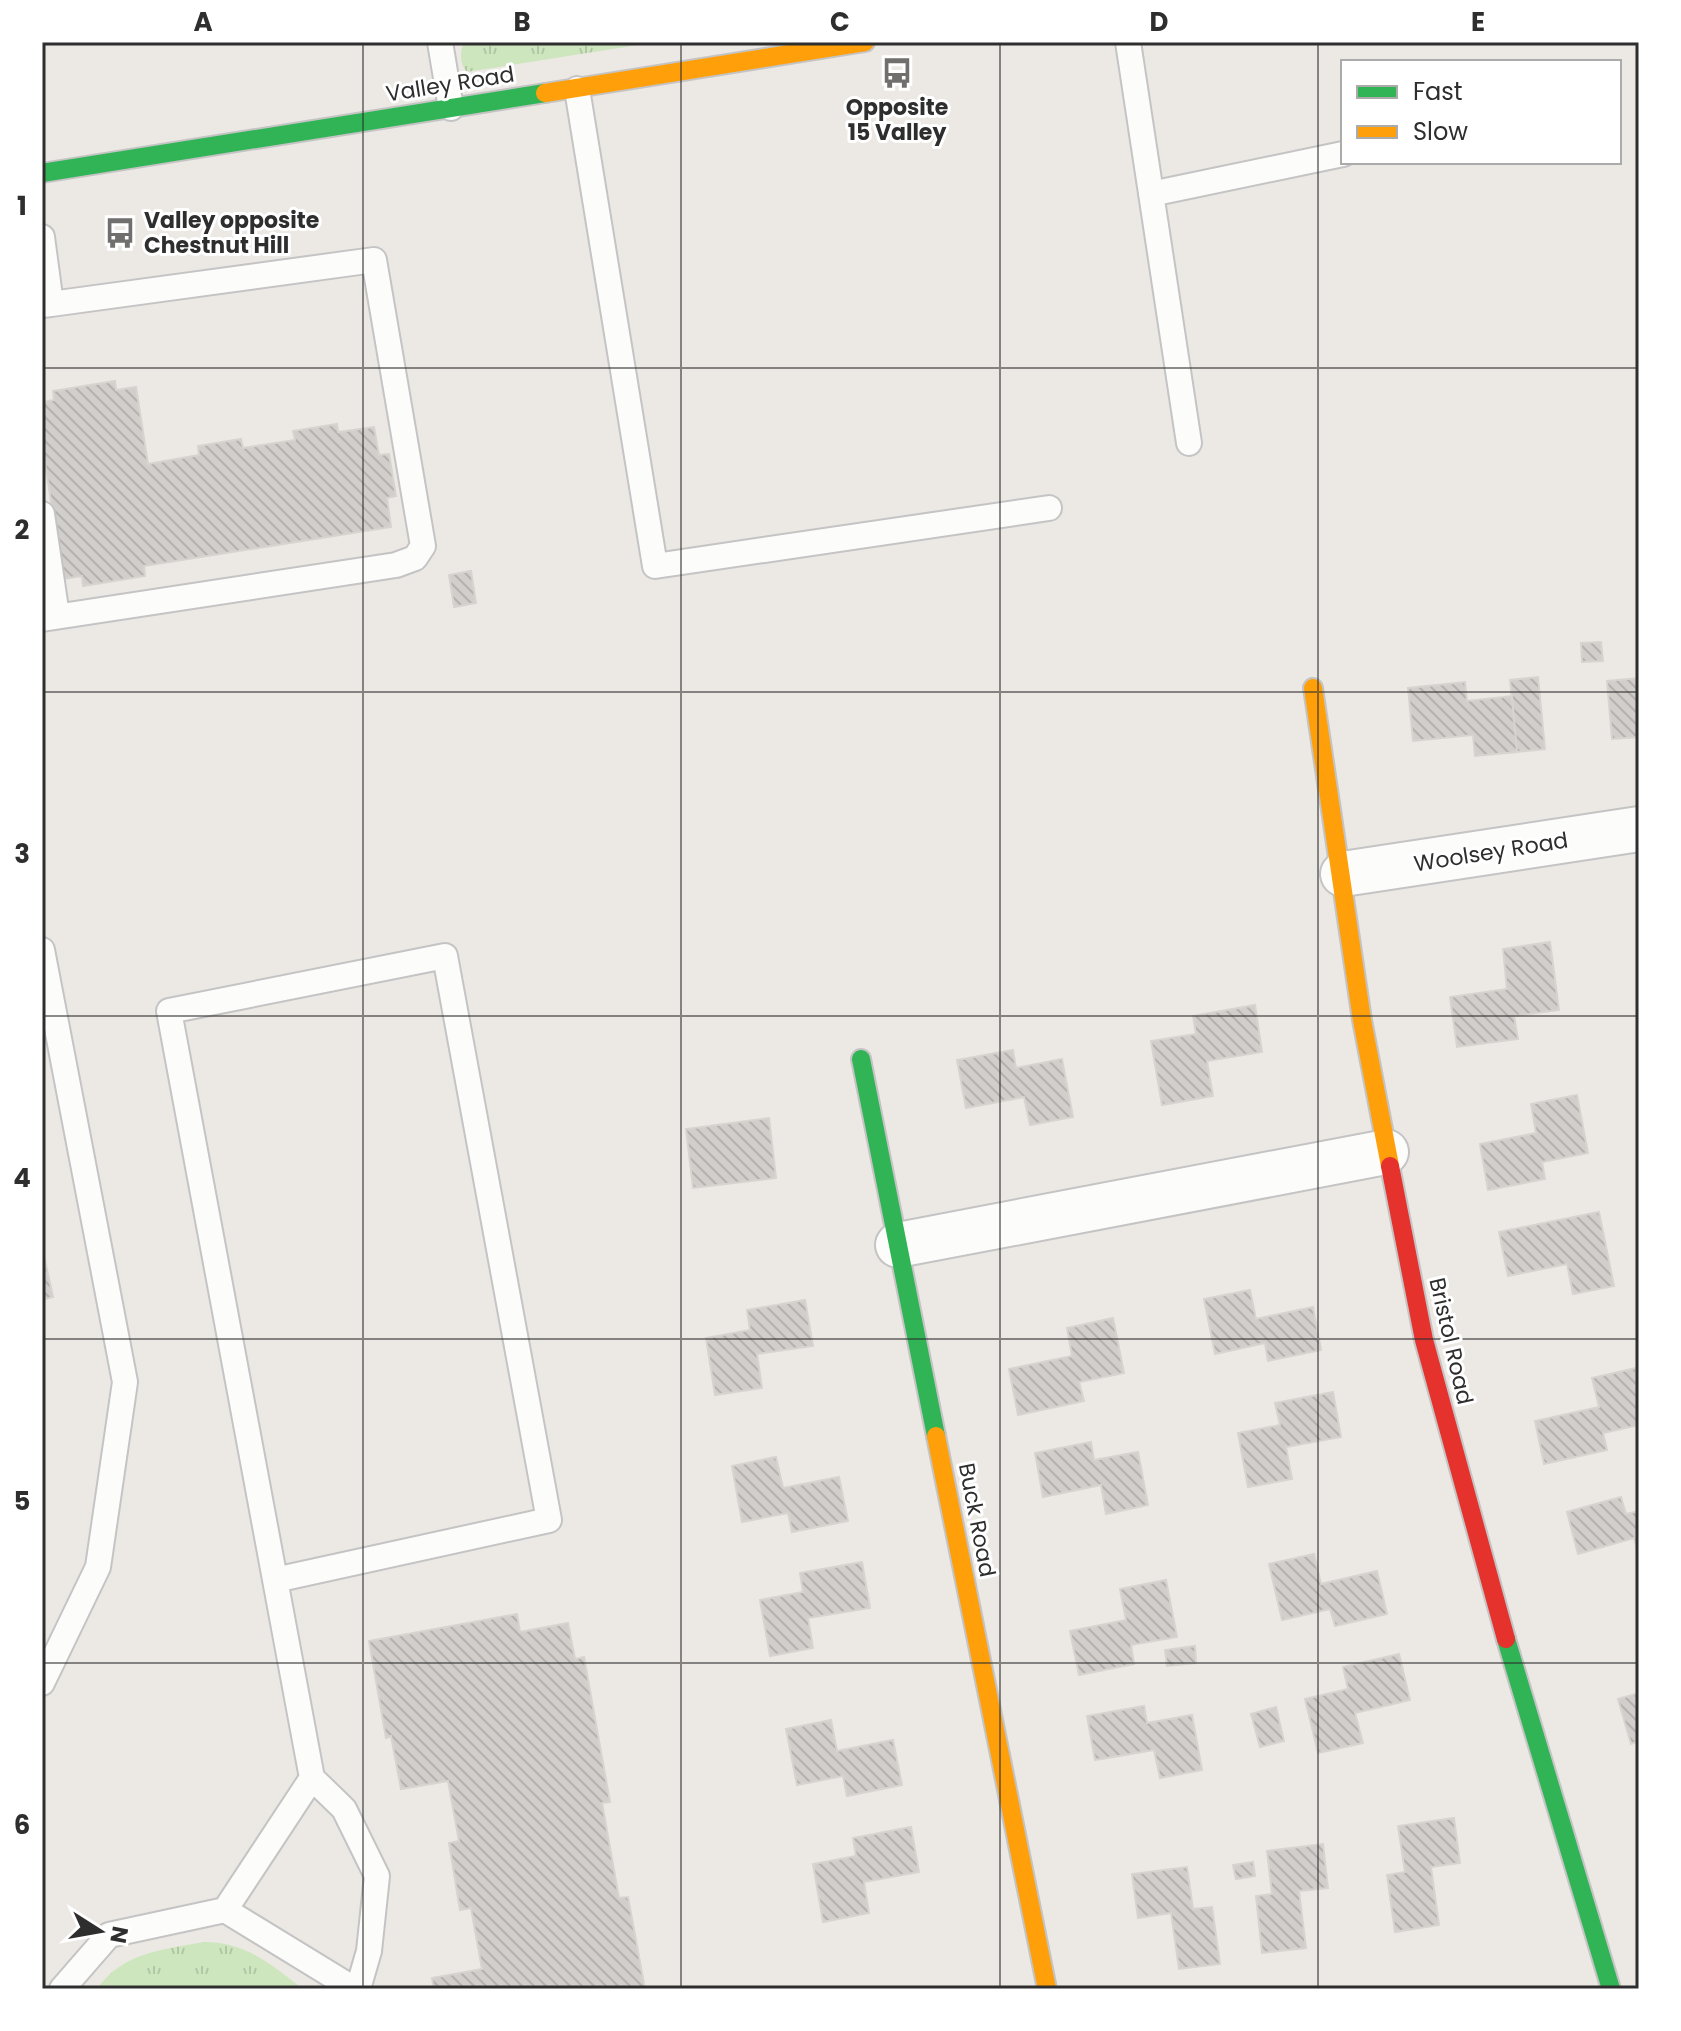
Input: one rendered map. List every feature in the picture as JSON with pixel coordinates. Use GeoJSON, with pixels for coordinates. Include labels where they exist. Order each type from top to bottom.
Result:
{"type":"FeatureCollection","features":[{"type":"Feature","properties":{"kind":"street","name":"Valley Road"},"geometry":{"type":"LineString","coordinates":[[42,173],[577,89],[828,45],[865,42]]}},
{"type":"Feature","properties":{"kind":"street","name":"Bristol Road"},"geometry":{"type":"LineString","coordinates":[[1313,688],[1343,874],[1362,1020],[1424,1340],[1468,1505],[1611,1989]]}},
{"type":"Feature","properties":{"kind":"street","name":"Woolsey Road"},"geometry":{"type":"LineString","coordinates":[[1343,874],[1639,829]]}},
{"type":"Feature","properties":{"kind":"street","name":"Buck Road"},"geometry":{"type":"LineString","coordinates":[[861,1059],[1047,1989]]}},
{"type":"Feature","properties":{"kind":"street"},"geometry":{"type":"LineString","coordinates":[[898,1245],[1386,1152]]}},
{"type":"Feature","properties":{"kind":"lane"},"geometry":{"type":"LineString","coordinates":[[440,42],[451,108]]}},
{"type":"Feature","properties":{"kind":"lane"},"geometry":{"type":"LineString","coordinates":[[1128,42],[1189,443]]}},
{"type":"Feature","properties":{"kind":"lane"},"geometry":{"type":"LineString","coordinates":[[577,89],[655,566],[1049,508]]}},
{"type":"Feature","properties":{"kind":"lane"},"geometry":{"type":"LineString","coordinates":[[1151,194],[1341,154]]}},
{"type":"Feature","properties":{"kind":"lane"},"geometry":{"type":"LineString","coordinates":[[42,237],[47,304],[374,260],[423,546],[415,558],[396,565],[49,617],[42,514]]}},
{"type":"Feature","properties":{"kind":"lane"},"geometry":{"type":"LineString","coordinates":[[42,950],[125,1382],[98,1567],[42,1683]]}},
{"type":"Feature","properties":{"kind":"lane"},"geometry":{"type":"LineString","coordinates":[[62,1989],[109,1935],[225,1910],[356,1989],[369,1951],[377,1876],[344,1809],[312,1778],[275,1580],[169,1011],[445,956],[549,1520],[275,1580]]}},
{"type":"Feature","properties":{"kind":"lane"},"geometry":{"type":"LineString","coordinates":[[225,1910],[312,1778]]}},
{"type":"Feature","properties":{"kind":"green space"},"geometry":{"type":"Polygon","coordinates":[[[464,42],[657,42],[467,72],[461,57],[464,42]]]}},
{"type":"Feature","properties":{"kind":"green space"},"geometry":{"type":"Polygon","coordinates":[[[203,1942],[245,1950],[269,1963],[303,1989],[97,1989],[107,1977],[131,1960],[203,1942]]]}},
{"type":"Feature","properties":{"kind":"building"},"geometry":{"type":"Polygon","coordinates":[[[115,381],[116,390],[136,387],[148,464],[199,455],[198,446],[241,439],[243,448],[295,440],[293,431],[337,424],[338,432],[374,427],[379,455],[389,454],[396,496],[387,498],[391,527],[144,566],[145,576],[83,586],[82,576],[63,579],[42,443],[42,402],[54,400],[53,391],[115,381]]]}},
{"type":"Feature","properties":{"kind":"building"},"geometry":{"type":"Polygon","coordinates":[[[471,571],[476,603],[454,607],[449,575],[471,571]]]}},
{"type":"Feature","properties":{"kind":"building"},"geometry":{"type":"Polygon","coordinates":[[[1601,642],[1603,661],[1582,662],[1581,643],[1601,642]]]}},
{"type":"Feature","properties":{"kind":"building"},"geometry":{"type":"Polygon","coordinates":[[[1538,677],[1545,749],[1517,752],[1510,680],[1538,677]]]}},
{"type":"Feature","properties":{"kind":"building"},"geometry":{"type":"Polygon","coordinates":[[[1639,678],[1639,737],[1612,739],[1607,681],[1639,678]]]}},
{"type":"Feature","properties":{"kind":"building"},"geometry":{"type":"Polygon","coordinates":[[[1465,682],[1467,701],[1512,696],[1517,752],[1475,756],[1473,735],[1413,741],[1408,688],[1465,682]]]}},
{"type":"Feature","properties":{"kind":"building"},"geometry":{"type":"Polygon","coordinates":[[[1550,942],[1559,1010],[1514,1016],[1518,1039],[1457,1047],[1450,997],[1507,989],[1503,949],[1550,942]]]}},
{"type":"Feature","properties":{"kind":"building"},"geometry":{"type":"Polygon","coordinates":[[[1255,1005],[1262,1052],[1207,1061],[1213,1096],[1162,1105],[1151,1041],[1196,1034],[1193,1016],[1255,1005]]]}},
{"type":"Feature","properties":{"kind":"building"},"geometry":{"type":"Polygon","coordinates":[[[1013,1050],[1016,1068],[1062,1059],[1073,1117],[1030,1125],[1024,1097],[966,1108],[957,1060],[1013,1050]]]}},
{"type":"Feature","properties":{"kind":"building"},"geometry":{"type":"Polygon","coordinates":[[[1577,1095],[1588,1153],[1542,1162],[1545,1179],[1488,1190],[1480,1144],[1536,1133],[1531,1104],[1577,1095]]]}},
{"type":"Feature","properties":{"kind":"building"},"geometry":{"type":"Polygon","coordinates":[[[769,1118],[776,1178],[693,1188],[686,1129],[769,1118]]]}},
{"type":"Feature","properties":{"kind":"building"},"geometry":{"type":"Polygon","coordinates":[[[1599,1212],[1614,1286],[1573,1294],[1567,1264],[1508,1276],[1499,1232],[1599,1212]]]}},
{"type":"Feature","properties":{"kind":"building"},"geometry":{"type":"Polygon","coordinates":[[[42,1247],[53,1297],[42,1300],[42,1247]]]}},
{"type":"Feature","properties":{"kind":"building"},"geometry":{"type":"Polygon","coordinates":[[[1250,1290],[1256,1319],[1313,1307],[1321,1350],[1268,1361],[1265,1343],[1215,1354],[1204,1299],[1250,1290]]]}},
{"type":"Feature","properties":{"kind":"building"},"geometry":{"type":"Polygon","coordinates":[[[805,1300],[813,1346],[757,1354],[762,1388],[715,1395],[706,1338],[750,1330],[747,1310],[805,1300]]]}},
{"type":"Feature","properties":{"kind":"building"},"geometry":{"type":"Polygon","coordinates":[[[1113,1318],[1124,1373],[1079,1382],[1084,1401],[1018,1415],[1009,1369],[1072,1356],[1067,1328],[1113,1318]]]}},
{"type":"Feature","properties":{"kind":"building"},"geometry":{"type":"Polygon","coordinates":[[[1636,1368],[1639,1425],[1603,1433],[1607,1450],[1544,1464],[1535,1421],[1599,1407],[1592,1378],[1636,1368]]]}},
{"type":"Feature","properties":{"kind":"building"},"geometry":{"type":"Polygon","coordinates":[[[1333,1392],[1341,1437],[1286,1447],[1292,1479],[1248,1487],[1238,1433],[1280,1425],[1275,1403],[1333,1392]]]}},
{"type":"Feature","properties":{"kind":"building"},"geometry":{"type":"Polygon","coordinates":[[[1091,1442],[1094,1460],[1138,1452],[1148,1505],[1106,1514],[1101,1485],[1043,1497],[1035,1453],[1091,1442]]]}},
{"type":"Feature","properties":{"kind":"building"},"geometry":{"type":"Polygon","coordinates":[[[776,1457],[783,1488],[839,1477],[848,1521],[792,1532],[788,1513],[742,1522],[732,1466],[776,1457]]]}},
{"type":"Feature","properties":{"kind":"building"},"geometry":{"type":"Polygon","coordinates":[[[1621,1497],[1626,1514],[1639,1511],[1639,1556],[1634,1538],[1578,1554],[1567,1512],[1621,1497]]]}},
{"type":"Feature","properties":{"kind":"building"},"geometry":{"type":"Polygon","coordinates":[[[1314,1554],[1321,1584],[1377,1571],[1387,1614],[1335,1626],[1330,1609],[1282,1620],[1269,1564],[1314,1554]]]}},
{"type":"Feature","properties":{"kind":"building"},"geometry":{"type":"Polygon","coordinates":[[[862,1562],[870,1608],[808,1618],[813,1648],[770,1656],[760,1600],[803,1592],[800,1573],[862,1562]]]}},
{"type":"Feature","properties":{"kind":"building"},"geometry":{"type":"Polygon","coordinates":[[[1166,1580],[1177,1637],[1131,1645],[1134,1664],[1079,1675],[1070,1631],[1126,1620],[1120,1589],[1166,1580]]]}},
{"type":"Feature","properties":{"kind":"building"},"geometry":{"type":"Polygon","coordinates":[[[517,1614],[520,1632],[568,1623],[575,1659],[584,1657],[610,1802],[602,1803],[619,1898],[628,1897],[645,1989],[434,1989],[432,1978],[482,1969],[471,1908],[460,1910],[449,1843],[459,1841],[448,1781],[401,1789],[391,1736],[386,1738],[369,1641],[517,1614]]]}},
{"type":"Feature","properties":{"kind":"building"},"geometry":{"type":"Polygon","coordinates":[[[1195,1646],[1196,1663],[1167,1666],[1165,1650],[1195,1646]]]}},
{"type":"Feature","properties":{"kind":"building"},"geometry":{"type":"Polygon","coordinates":[[[1399,1654],[1410,1700],[1355,1713],[1363,1743],[1318,1753],[1305,1699],[1348,1689],[1343,1667],[1399,1654]]]}},
{"type":"Feature","properties":{"kind":"building"},"geometry":{"type":"Polygon","coordinates":[[[1639,1693],[1639,1741],[1631,1744],[1618,1699],[1639,1693]]]}},
{"type":"Feature","properties":{"kind":"building"},"geometry":{"type":"Polygon","coordinates":[[[1144,1706],[1147,1723],[1192,1715],[1202,1770],[1160,1778],[1154,1750],[1095,1760],[1087,1716],[1144,1706]]]}},
{"type":"Feature","properties":{"kind":"building"},"geometry":{"type":"Polygon","coordinates":[[[1276,1707],[1284,1741],[1260,1747],[1251,1714],[1276,1707]]]}},
{"type":"Feature","properties":{"kind":"building"},"geometry":{"type":"Polygon","coordinates":[[[831,1720],[837,1751],[893,1740],[902,1785],[847,1796],[843,1776],[797,1785],[786,1729],[831,1720]]]}},
{"type":"Feature","properties":{"kind":"building"},"geometry":{"type":"Polygon","coordinates":[[[1454,1818],[1460,1863],[1431,1867],[1439,1925],[1395,1932],[1387,1875],[1405,1872],[1398,1826],[1454,1818]]]}},
{"type":"Feature","properties":{"kind":"building"},"geometry":{"type":"Polygon","coordinates":[[[911,1827],[919,1872],[864,1882],[869,1913],[823,1922],[813,1864],[856,1856],[853,1838],[911,1827]]]}},
{"type":"Feature","properties":{"kind":"building"},"geometry":{"type":"Polygon","coordinates":[[[1323,1844],[1328,1888],[1299,1891],[1306,1948],[1262,1953],[1256,1896],[1272,1894],[1267,1851],[1323,1844]]]}},
{"type":"Feature","properties":{"kind":"building"},"geometry":{"type":"Polygon","coordinates":[[[1253,1862],[1255,1876],[1236,1879],[1233,1865],[1253,1862]]]}},
{"type":"Feature","properties":{"kind":"building"},"geometry":{"type":"Polygon","coordinates":[[[1187,1867],[1193,1909],[1212,1907],[1220,1964],[1179,1969],[1171,1913],[1138,1918],[1132,1874],[1187,1867]]]}},
{"type":"Feature","properties":{"kind":"traffic: fast"},"geometry":{"type":"LineString","coordinates":[[42,173],[545,93]]}},
{"type":"Feature","properties":{"kind":"traffic: fast"},"geometry":{"type":"LineString","coordinates":[[861,1059],[936,1436]]}},
{"type":"Feature","properties":{"kind":"traffic: fast"},"geometry":{"type":"LineString","coordinates":[[1506,1639],[1611,1989]]}},
{"type":"Feature","properties":{"kind":"traffic: slow"},"geometry":{"type":"LineString","coordinates":[[545,93],[865,42]]}},
{"type":"Feature","properties":{"kind":"traffic: slow"},"geometry":{"type":"LineString","coordinates":[[1313,688],[1362,1020],[1390,1166]]}},
{"type":"Feature","properties":{"kind":"traffic: slow"},"geometry":{"type":"LineString","coordinates":[[936,1436],[1047,1989]]}},
{"type":"Feature","properties":{"kind":"traffic: jam"},"geometry":{"type":"LineString","coordinates":[[1390,1166],[1424,1340],[1506,1639]]}},
{"type":"Feature","properties":{"kind":"place","name":"Opposite 15 Valley"},"geometry":{"type":"Point","coordinates":[897,73]}},
{"type":"Feature","properties":{"kind":"place","name":"Valley opposite Chestnut Hill"},"geometry":{"type":"Point","coordinates":[120,233]}}]}
